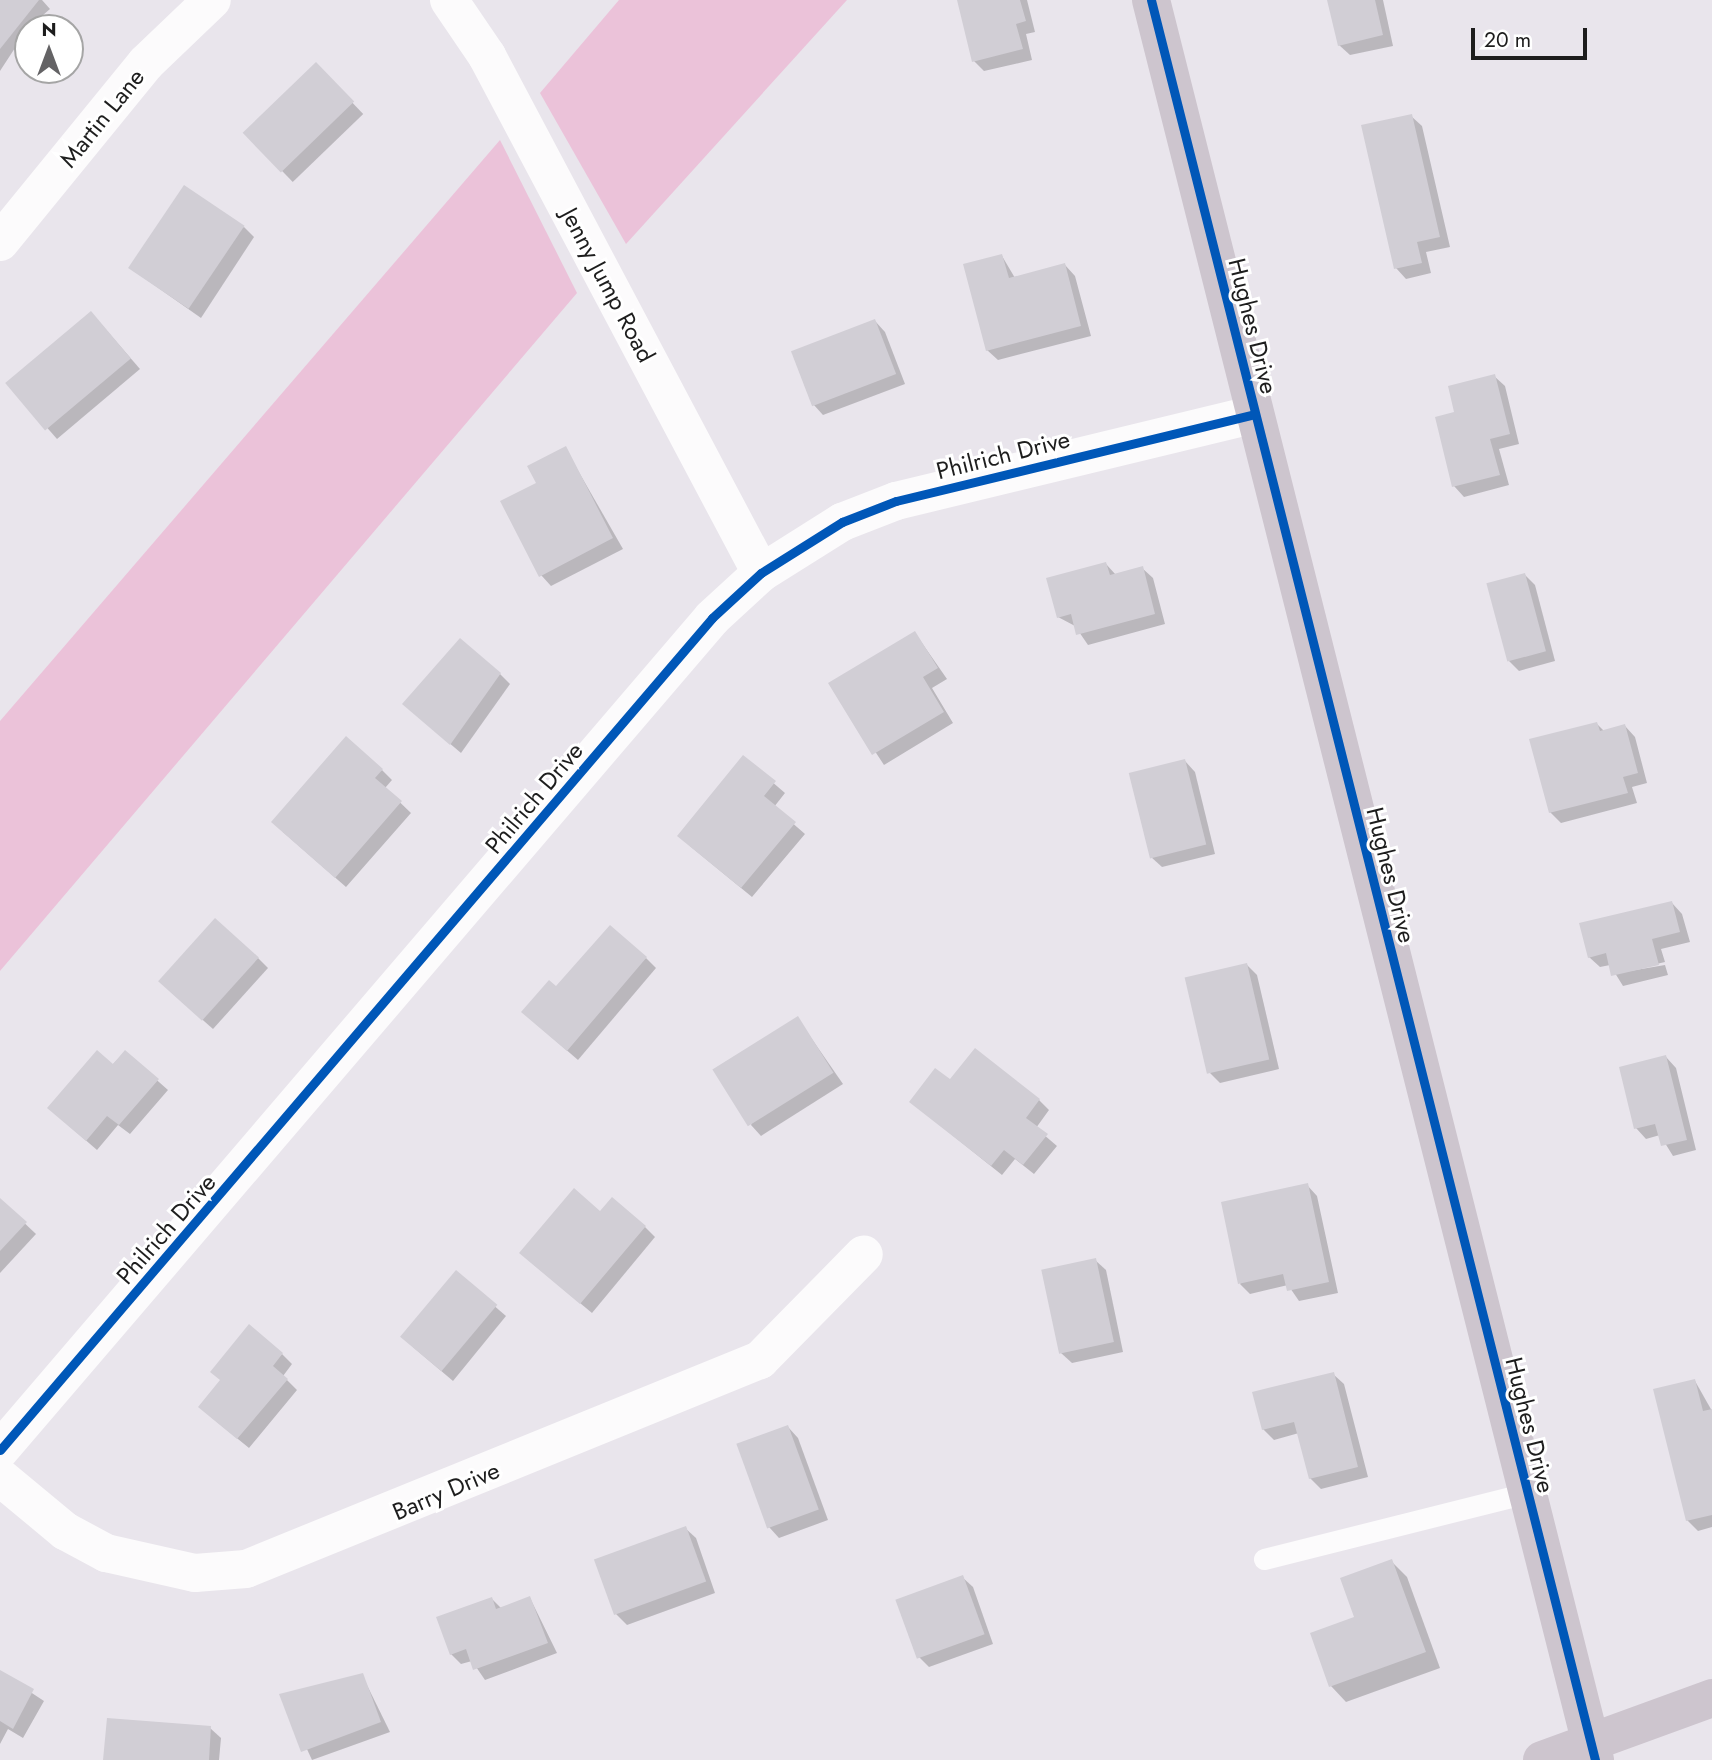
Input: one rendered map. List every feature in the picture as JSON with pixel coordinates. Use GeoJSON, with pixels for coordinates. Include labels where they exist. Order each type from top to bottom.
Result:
{"type":"FeatureCollection","features":[{"type":"Feature","properties":{"kind":"street","name":"Martin Lane"},"geometry":{"type":"LineString","coordinates":[[0,243],[146,63],[212,0]]}},
{"type":"Feature","properties":{"kind":"street","name":"Jenny Jump Road"},"geometry":{"type":"LineString","coordinates":[[449,0],[487,56],[761,573]]}},
{"type":"Feature","properties":{"kind":"street","name":"Hughes Drive"},"geometry":{"type":"LineString","coordinates":[[1151,0],[1592,1751]]}},
{"type":"Feature","properties":{"kind":"street","name":"Philrich Drive"},"geometry":{"type":"LineString","coordinates":[[0,1450],[712,618],[761,573],[842,522],[896,501],[1255,414]]}},
{"type":"Feature","properties":{"kind":"street","name":"Barry Drive"},"geometry":{"type":"LineString","coordinates":[[0,1477],[65,1531],[106,1553],[195,1573],[246,1569],[295,1554],[760,1360],[864,1254]]}},
{"type":"Feature","properties":{"kind":"street"},"geometry":{"type":"LineString","coordinates":[[1542,1760],[1592,1751],[1712,1698]]}},
{"type":"Feature","properties":{"kind":"lane"},"geometry":{"type":"LineString","coordinates":[[1264,1559],[1527,1493]]}},
{"type":"Feature","properties":{"kind":"shaded area"},"geometry":{"type":"Polygon","coordinates":[[[619,0],[847,0],[626,244],[540,93],[619,0]]]}},
{"type":"Feature","properties":{"kind":"shaded area"},"geometry":{"type":"Polygon","coordinates":[[[500,140],[577,293],[0,971],[0,721],[500,140]]]}},
{"type":"Feature","properties":{"kind":"building"},"geometry":{"type":"Polygon","coordinates":[[[0,0],[39,0],[28,14],[14,14],[14,31],[0,49],[0,0]]]}},
{"type":"Feature","properties":{"kind":"building"},"geometry":{"type":"Polygon","coordinates":[[[957,0],[1020,0],[1026,21],[1016,24],[1023,49],[972,62],[957,0]]]}},
{"type":"Feature","properties":{"kind":"building"},"geometry":{"type":"Polygon","coordinates":[[[1327,0],[1375,0],[1383,35],[1338,46],[1327,0]]]}},
{"type":"Feature","properties":{"kind":"building"},"geometry":{"type":"Polygon","coordinates":[[[316,62],[354,102],[281,172],[243,133],[316,62]]]}},
{"type":"Feature","properties":{"kind":"building"},"geometry":{"type":"Polygon","coordinates":[[[1412,114],[1440,237],[1417,242],[1422,263],[1394,269],[1361,125],[1412,114]]]}},
{"type":"Feature","properties":{"kind":"building"},"geometry":{"type":"Polygon","coordinates":[[[184,185],[245,226],[189,309],[128,268],[184,185]]]}},
{"type":"Feature","properties":{"kind":"building"},"geometry":{"type":"Polygon","coordinates":[[[1002,254],[1009,278],[1065,263],[1081,326],[986,351],[963,264],[1002,254]]]}},
{"type":"Feature","properties":{"kind":"building"},"geometry":{"type":"Polygon","coordinates":[[[91,311],[131,358],[45,430],[5,383],[91,311]]]}},
{"type":"Feature","properties":{"kind":"building"},"geometry":{"type":"Polygon","coordinates":[[[875,319],[896,374],[812,406],[791,351],[875,319]]]}},
{"type":"Feature","properties":{"kind":"building"},"geometry":{"type":"Polygon","coordinates":[[[1495,374],[1510,434],[1490,439],[1500,475],[1452,487],[1435,417],[1454,412],[1448,386],[1495,374]]]}},
{"type":"Feature","properties":{"kind":"building"},"geometry":{"type":"Polygon","coordinates":[[[566,446],[613,538],[539,577],[500,501],[536,483],[527,466],[566,446]]]}},
{"type":"Feature","properties":{"kind":"building"},"geometry":{"type":"Polygon","coordinates":[[[1106,562],[1110,575],[1143,566],[1155,614],[1076,635],[1071,614],[1057,618],[1046,578],[1106,562]]]}},
{"type":"Feature","properties":{"kind":"building"},"geometry":{"type":"Polygon","coordinates":[[[1525,573],[1546,651],[1507,662],[1486,583],[1525,573]]]}},
{"type":"Feature","properties":{"kind":"building"},"geometry":{"type":"Polygon","coordinates":[[[915,631],[938,668],[923,677],[944,712],[872,755],[828,683],[915,631]]]}},
{"type":"Feature","properties":{"kind":"building"},"geometry":{"type":"Polygon","coordinates":[[[460,638],[501,673],[450,745],[402,704],[460,638]]]}},
{"type":"Feature","properties":{"kind":"building"},"geometry":{"type":"Polygon","coordinates":[[[1597,722],[1600,731],[1625,724],[1638,773],[1623,777],[1628,793],[1549,813],[1529,739],[1597,722]]]}},
{"type":"Feature","properties":{"kind":"building"},"geometry":{"type":"Polygon","coordinates":[[[346,736],[383,769],[375,778],[402,801],[335,878],[271,822],[346,736]]]}},
{"type":"Feature","properties":{"kind":"building"},"geometry":{"type":"Polygon","coordinates":[[[743,755],[776,781],[764,796],[796,822],[741,888],[677,836],[743,755]]]}},
{"type":"Feature","properties":{"kind":"building"},"geometry":{"type":"Polygon","coordinates":[[[1185,759],[1206,844],[1150,858],[1129,773],[1185,759]]]}},
{"type":"Feature","properties":{"kind":"building"},"geometry":{"type":"Polygon","coordinates":[[[1672,901],[1680,932],[1652,939],[1659,965],[1611,976],[1606,953],[1588,958],[1579,923],[1672,901]]]}},
{"type":"Feature","properties":{"kind":"building"},"geometry":{"type":"Polygon","coordinates":[[[215,918],[259,957],[202,1021],[158,981],[215,918]]]}},
{"type":"Feature","properties":{"kind":"building"},"geometry":{"type":"Polygon","coordinates":[[[610,925],[647,957],[567,1051],[521,1012],[549,980],[556,986],[610,925]]]}},
{"type":"Feature","properties":{"kind":"building"},"geometry":{"type":"Polygon","coordinates":[[[1247,963],[1269,1059],[1207,1074],[1185,977],[1247,963]]]}},
{"type":"Feature","properties":{"kind":"building"},"geometry":{"type":"Polygon","coordinates":[[[798,1016],[834,1073],[748,1126],[712,1070],[798,1016]]]}},
{"type":"Feature","properties":{"kind":"building"},"geometry":{"type":"Polygon","coordinates":[[[975,1048],[1040,1099],[1026,1118],[1048,1134],[1023,1165],[1004,1150],[991,1166],[909,1102],[935,1068],[950,1079],[975,1048]]]}},
{"type":"Feature","properties":{"kind":"building"},"geometry":{"type":"Polygon","coordinates":[[[97,1050],[113,1064],[125,1050],[159,1079],[119,1125],[107,1116],[86,1141],[47,1108],[97,1050]]]}},
{"type":"Feature","properties":{"kind":"building"},"geometry":{"type":"Polygon","coordinates":[[[1666,1055],[1687,1140],[1661,1146],[1655,1124],[1634,1129],[1619,1067],[1666,1055]]]}},
{"type":"Feature","properties":{"kind":"building"},"geometry":{"type":"Polygon","coordinates":[[[1308,1183],[1329,1282],[1287,1291],[1283,1274],[1238,1284],[1221,1202],[1308,1183]]]}},
{"type":"Feature","properties":{"kind":"building"},"geometry":{"type":"Polygon","coordinates":[[[574,1188],[600,1211],[612,1197],[646,1226],[580,1304],[519,1253],[574,1188]]]}},
{"type":"Feature","properties":{"kind":"building"},"geometry":{"type":"Polygon","coordinates":[[[0,1198],[27,1222],[0,1251],[0,1198]]]}},
{"type":"Feature","properties":{"kind":"building"},"geometry":{"type":"Polygon","coordinates":[[[1096,1258],[1114,1342],[1059,1354],[1041,1270],[1096,1258]]]}},
{"type":"Feature","properties":{"kind":"building"},"geometry":{"type":"Polygon","coordinates":[[[456,1270],[497,1305],[441,1371],[400,1337],[456,1270]]]}},
{"type":"Feature","properties":{"kind":"building"},"geometry":{"type":"Polygon","coordinates":[[[249,1324],[283,1353],[273,1366],[288,1379],[237,1439],[198,1407],[220,1380],[210,1372],[249,1324]]]}},
{"type":"Feature","properties":{"kind":"building"},"geometry":{"type":"Polygon","coordinates":[[[1334,1372],[1358,1467],[1309,1479],[1294,1422],[1262,1430],[1252,1392],[1334,1372]]]}},
{"type":"Feature","properties":{"kind":"building"},"geometry":{"type":"Polygon","coordinates":[[[1695,1379],[1703,1411],[1712,1409],[1712,1515],[1686,1521],[1653,1389],[1695,1379]]]}},
{"type":"Feature","properties":{"kind":"building"},"geometry":{"type":"Polygon","coordinates":[[[788,1425],[819,1510],[767,1528],[736,1444],[788,1425]]]}},
{"type":"Feature","properties":{"kind":"building"},"geometry":{"type":"Polygon","coordinates":[[[686,1526],[706,1581],[614,1615],[594,1560],[686,1526]]]}},
{"type":"Feature","properties":{"kind":"building"},"geometry":{"type":"Polygon","coordinates":[[[1392,1559],[1426,1652],[1329,1687],[1310,1633],[1354,1617],[1340,1578],[1392,1559]]]}},
{"type":"Feature","properties":{"kind":"building"},"geometry":{"type":"Polygon","coordinates":[[[963,1575],[985,1634],[917,1659],[895,1600],[963,1575]]]}},
{"type":"Feature","properties":{"kind":"building"},"geometry":{"type":"Polygon","coordinates":[[[530,1596],[548,1643],[473,1670],[466,1649],[450,1655],[436,1617],[492,1597],[496,1609],[530,1596]]]}},
{"type":"Feature","properties":{"kind":"building"},"geometry":{"type":"Polygon","coordinates":[[[0,1670],[34,1689],[13,1729],[0,1721],[0,1670]]]}},
{"type":"Feature","properties":{"kind":"building"},"geometry":{"type":"Polygon","coordinates":[[[363,1673],[381,1722],[301,1752],[279,1694],[363,1673]]]}},
{"type":"Feature","properties":{"kind":"building"},"geometry":{"type":"Polygon","coordinates":[[[107,1718],[211,1726],[209,1760],[103,1760],[107,1718]]]}},
{"type":"Feature","properties":{"kind":"cycle path"},"geometry":{"type":"LineString","coordinates":[[1151,0],[1595,1760]]}},
{"type":"Feature","properties":{"kind":"cycle path"},"geometry":{"type":"LineString","coordinates":[[0,1450],[712,618],[761,573],[842,522],[896,501],[1255,414]]}}]}
